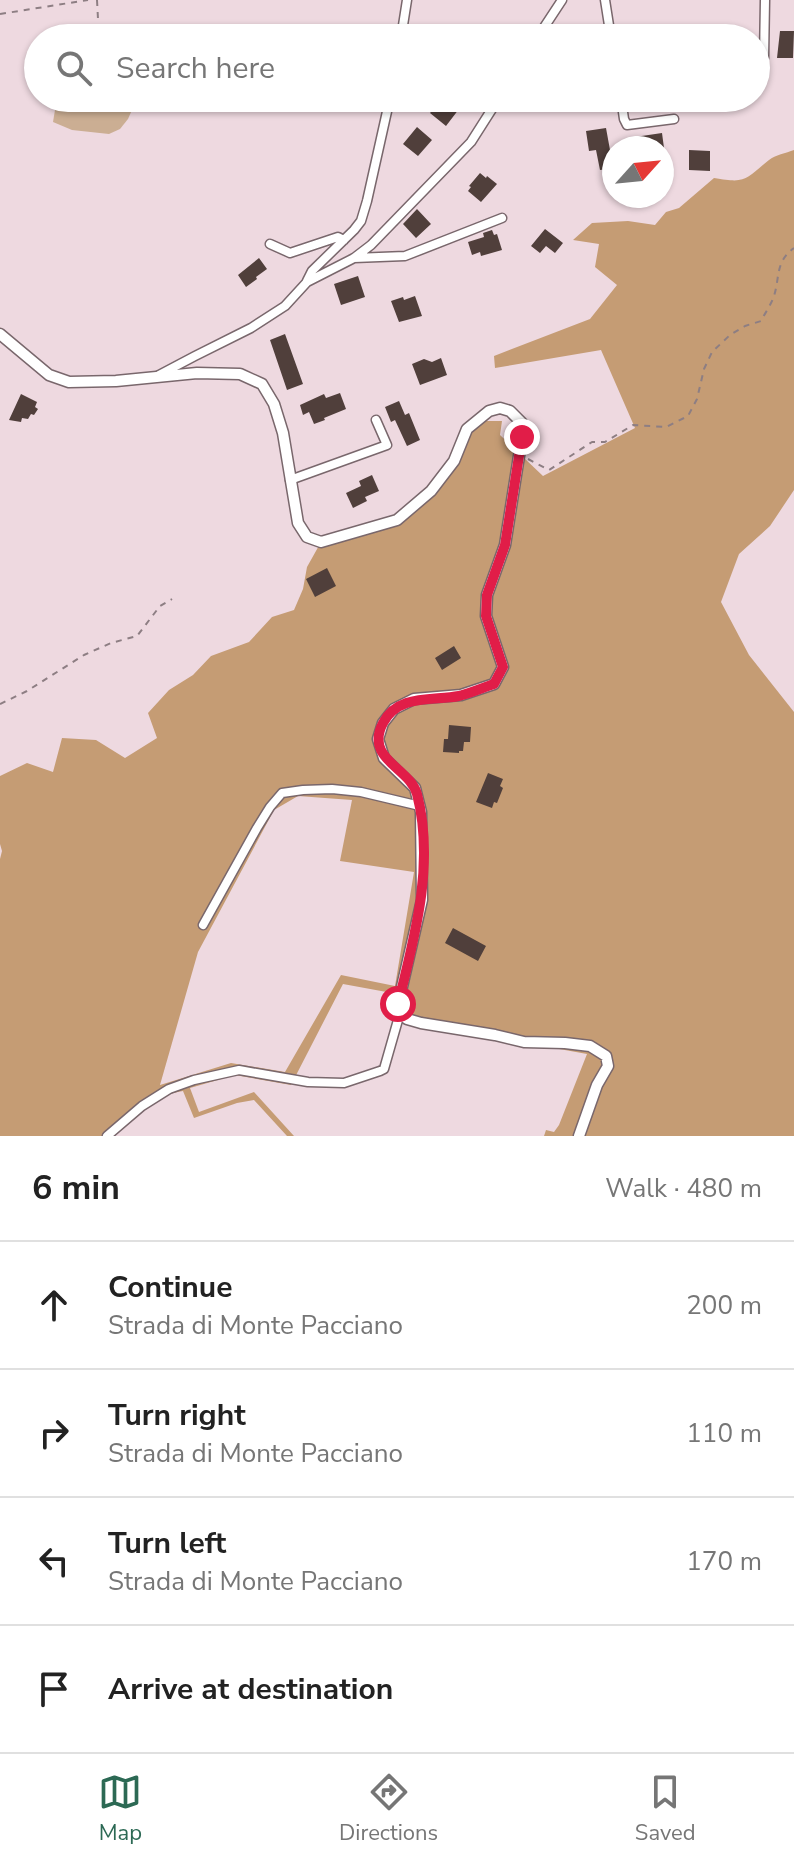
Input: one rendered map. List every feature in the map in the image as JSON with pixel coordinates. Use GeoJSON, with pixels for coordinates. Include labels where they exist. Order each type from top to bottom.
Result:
{"type":"FeatureCollection","features":[{"type":"Feature","properties":{"kind":"street"},"geometry":{"type":"LineString","coordinates":[[403,24],[407,0]]}},
{"type":"Feature","properties":{"kind":"street"},"geometry":{"type":"LineString","coordinates":[[546,24],[562,0]]}},
{"type":"Feature","properties":{"kind":"street"},"geometry":{"type":"LineString","coordinates":[[605,0],[609,24]]}},
{"type":"Feature","properties":{"kind":"street"},"geometry":{"type":"LineString","coordinates":[[765,0],[765,24]]}},
{"type":"Feature","properties":{"kind":"street"},"geometry":{"type":"LineString","coordinates":[[157,376],[251,328],[285,306],[307,282],[312,271],[361,221],[387,112]]}},
{"type":"Feature","properties":{"kind":"street"},"geometry":{"type":"LineString","coordinates":[[307,282],[354,258],[382,234],[471,142],[490,112]]}},
{"type":"Feature","properties":{"kind":"street"},"geometry":{"type":"LineString","coordinates":[[623,112],[627,125],[674,119]]}},
{"type":"Feature","properties":{"kind":"street"},"geometry":{"type":"LineString","coordinates":[[354,258],[405,256],[502,218]]}},
{"type":"Feature","properties":{"kind":"street"},"geometry":{"type":"LineString","coordinates":[[270,244],[290,253],[338,237],[344,240]]}},
{"type":"Feature","properties":{"kind":"street"},"geometry":{"type":"LineString","coordinates":[[0,334],[49,375],[69,382],[197,373],[240,374],[262,384],[274,404],[283,433],[298,523],[307,537],[321,542],[397,520],[431,491],[454,461],[467,429],[489,411],[500,408],[510,411],[522,423],[505,545],[487,595],[486,616],[503,667],[494,684],[461,695],[414,699],[394,709],[383,723],[378,739],[384,758],[415,788],[420,806],[423,853],[422,900],[398,1004],[400,1013],[384,1069],[344,1083],[308,1082],[239,1070],[194,1080],[169,1089],[142,1106],[107,1136]]}},
{"type":"Feature","properties":{"kind":"street"},"geometry":{"type":"LineString","coordinates":[[290,480],[387,445],[376,420]]}},
{"type":"Feature","properties":{"kind":"street"},"geometry":{"type":"LineString","coordinates":[[203,925],[257,828],[282,793],[347,790],[420,806]]}},
{"type":"Feature","properties":{"kind":"street"},"geometry":{"type":"LineString","coordinates":[[400,1013],[407,1019],[421,1023],[524,1042],[590,1046],[606,1056],[608,1066],[597,1085],[579,1136]]}},
{"type":"Feature","properties":{"kind":"path"},"geometry":{"type":"LineString","coordinates":[[0,14],[88,0]]}},
{"type":"Feature","properties":{"kind":"path"},"geometry":{"type":"LineString","coordinates":[[97,0],[98,24]]}},
{"type":"Feature","properties":{"kind":"path"},"geometry":{"type":"LineString","coordinates":[[519,455],[549,470],[592,442],[605,442],[633,425],[666,427],[688,416],[697,399],[704,369],[712,352],[730,335],[761,321],[774,296],[777,274],[785,255],[794,248]]}},
{"type":"Feature","properties":{"kind":"path"},"geometry":{"type":"LineString","coordinates":[[0,704],[84,655],[137,636],[160,606],[172,599]]}},
{"type":"Feature","properties":{"kind":"shaded area"},"geometry":{"type":"Polygon","coordinates":[[[55,112],[131,112],[120,129],[109,134],[72,130],[53,122],[55,112]]]}},
{"type":"Feature","properties":{"kind":"shaded area"},"geometry":{"type":"Polygon","coordinates":[[[794,150],[794,490],[770,526],[739,554],[721,602],[749,655],[794,712],[794,1136],[544,1136],[546,1130],[554,1132],[559,1125],[587,1054],[389,1018],[392,993],[343,984],[291,1085],[235,1075],[190,1088],[199,1112],[254,1092],[294,1136],[287,1136],[254,1100],[194,1118],[183,1091],[154,1102],[112,1136],[0,1136],[0,776],[27,763],[53,772],[62,738],[96,740],[125,758],[157,738],[148,713],[169,690],[193,675],[211,656],[249,642],[272,617],[294,610],[303,589],[307,567],[321,542],[397,520],[431,491],[467,429],[484,421],[502,421],[500,435],[543,476],[635,428],[601,350],[495,368],[494,356],[590,319],[617,285],[595,267],[599,244],[573,240],[592,223],[628,221],[655,225],[666,212],[679,208],[714,178],[740,180],[750,176],[771,158],[794,150]],[[298,796],[274,810],[198,952],[160,1085],[231,1063],[285,1072],[341,975],[395,986],[414,872],[340,861],[352,800],[298,796]]]}},
{"type":"Feature","properties":{"kind":"building"},"geometry":{"type":"Polygon","coordinates":[[[780,31],[794,31],[793,58],[777,58],[780,31]]]}},
{"type":"Feature","properties":{"kind":"building"},"geometry":{"type":"Polygon","coordinates":[[[431,112],[457,112],[446,126],[431,112]]]}},
{"type":"Feature","properties":{"kind":"building"},"geometry":{"type":"Polygon","coordinates":[[[417,127],[432,140],[418,156],[403,144],[417,127]]]}},
{"type":"Feature","properties":{"kind":"building"},"geometry":{"type":"Polygon","coordinates":[[[606,128],[607,136],[602,136],[602,170],[596,150],[589,151],[586,131],[606,128]]]}},
{"type":"Feature","properties":{"kind":"building"},"geometry":{"type":"Polygon","coordinates":[[[689,150],[710,151],[710,171],[689,170],[689,150]]]}},
{"type":"Feature","properties":{"kind":"building"},"geometry":{"type":"Polygon","coordinates":[[[480,173],[497,184],[481,202],[468,191],[480,173]]]}},
{"type":"Feature","properties":{"kind":"building"},"geometry":{"type":"Polygon","coordinates":[[[417,209],[431,224],[416,238],[403,224],[417,209]]]}},
{"type":"Feature","properties":{"kind":"building"},"geometry":{"type":"Polygon","coordinates":[[[545,229],[563,243],[555,253],[546,246],[540,253],[531,246],[545,229]]]}},
{"type":"Feature","properties":{"kind":"building"},"geometry":{"type":"Polygon","coordinates":[[[492,230],[494,235],[497,234],[502,250],[481,256],[480,252],[472,255],[468,242],[484,237],[483,233],[492,230]]]}},
{"type":"Feature","properties":{"kind":"building"},"geometry":{"type":"Polygon","coordinates":[[[259,258],[267,269],[246,287],[238,275],[259,258]]]}},
{"type":"Feature","properties":{"kind":"building"},"geometry":{"type":"Polygon","coordinates":[[[358,276],[365,297],[341,305],[334,284],[358,276]]]}},
{"type":"Feature","properties":{"kind":"building"},"geometry":{"type":"Polygon","coordinates":[[[415,296],[422,316],[399,322],[391,301],[415,296]]]}},
{"type":"Feature","properties":{"kind":"building"},"geometry":{"type":"Polygon","coordinates":[[[285,334],[303,384],[287,390],[270,340],[285,334]]]}},
{"type":"Feature","properties":{"kind":"building"},"geometry":{"type":"Polygon","coordinates":[[[441,358],[447,375],[420,385],[412,364],[424,359],[432,362],[441,358]]]}},
{"type":"Feature","properties":{"kind":"building"},"geometry":{"type":"Polygon","coordinates":[[[340,393],[346,409],[314,424],[309,412],[303,415],[300,405],[324,394],[326,398],[340,393]]]}},
{"type":"Feature","properties":{"kind":"building"},"geometry":{"type":"Polygon","coordinates":[[[21,394],[37,402],[35,407],[38,409],[28,419],[22,418],[21,422],[9,420],[21,394]]]}},
{"type":"Feature","properties":{"kind":"building"},"geometry":{"type":"Polygon","coordinates":[[[399,401],[405,415],[409,413],[420,440],[407,446],[385,407],[399,401]]]}},
{"type":"Feature","properties":{"kind":"building"},"geometry":{"type":"Polygon","coordinates":[[[372,475],[379,491],[365,497],[367,501],[353,508],[346,493],[361,486],[359,481],[372,475]]]}},
{"type":"Feature","properties":{"kind":"building"},"geometry":{"type":"Polygon","coordinates":[[[327,568],[336,586],[315,597],[306,579],[327,568]]]}},
{"type":"Feature","properties":{"kind":"building"},"geometry":{"type":"Polygon","coordinates":[[[454,646],[461,658],[442,670],[435,658],[454,646]]]}},
{"type":"Feature","properties":{"kind":"building"},"geometry":{"type":"Polygon","coordinates":[[[449,725],[471,727],[470,742],[464,742],[463,751],[459,753],[443,752],[449,725]]]}},
{"type":"Feature","properties":{"kind":"building"},"geometry":{"type":"Polygon","coordinates":[[[488,773],[503,779],[500,786],[503,788],[492,808],[476,802],[488,773]]]}},
{"type":"Feature","properties":{"kind":"building"},"geometry":{"type":"Polygon","coordinates":[[[453,928],[486,946],[478,961],[445,943],[453,928]]]}},
{"type":"Feature","properties":{"kind":"route"},"geometry":{"type":"LineString","coordinates":[[398,1004],[422,900],[421,812],[415,788],[384,758],[378,739],[383,723],[394,709],[414,699],[461,695],[494,684],[503,667],[486,616],[487,595],[505,545],[522,437]]}}]}
